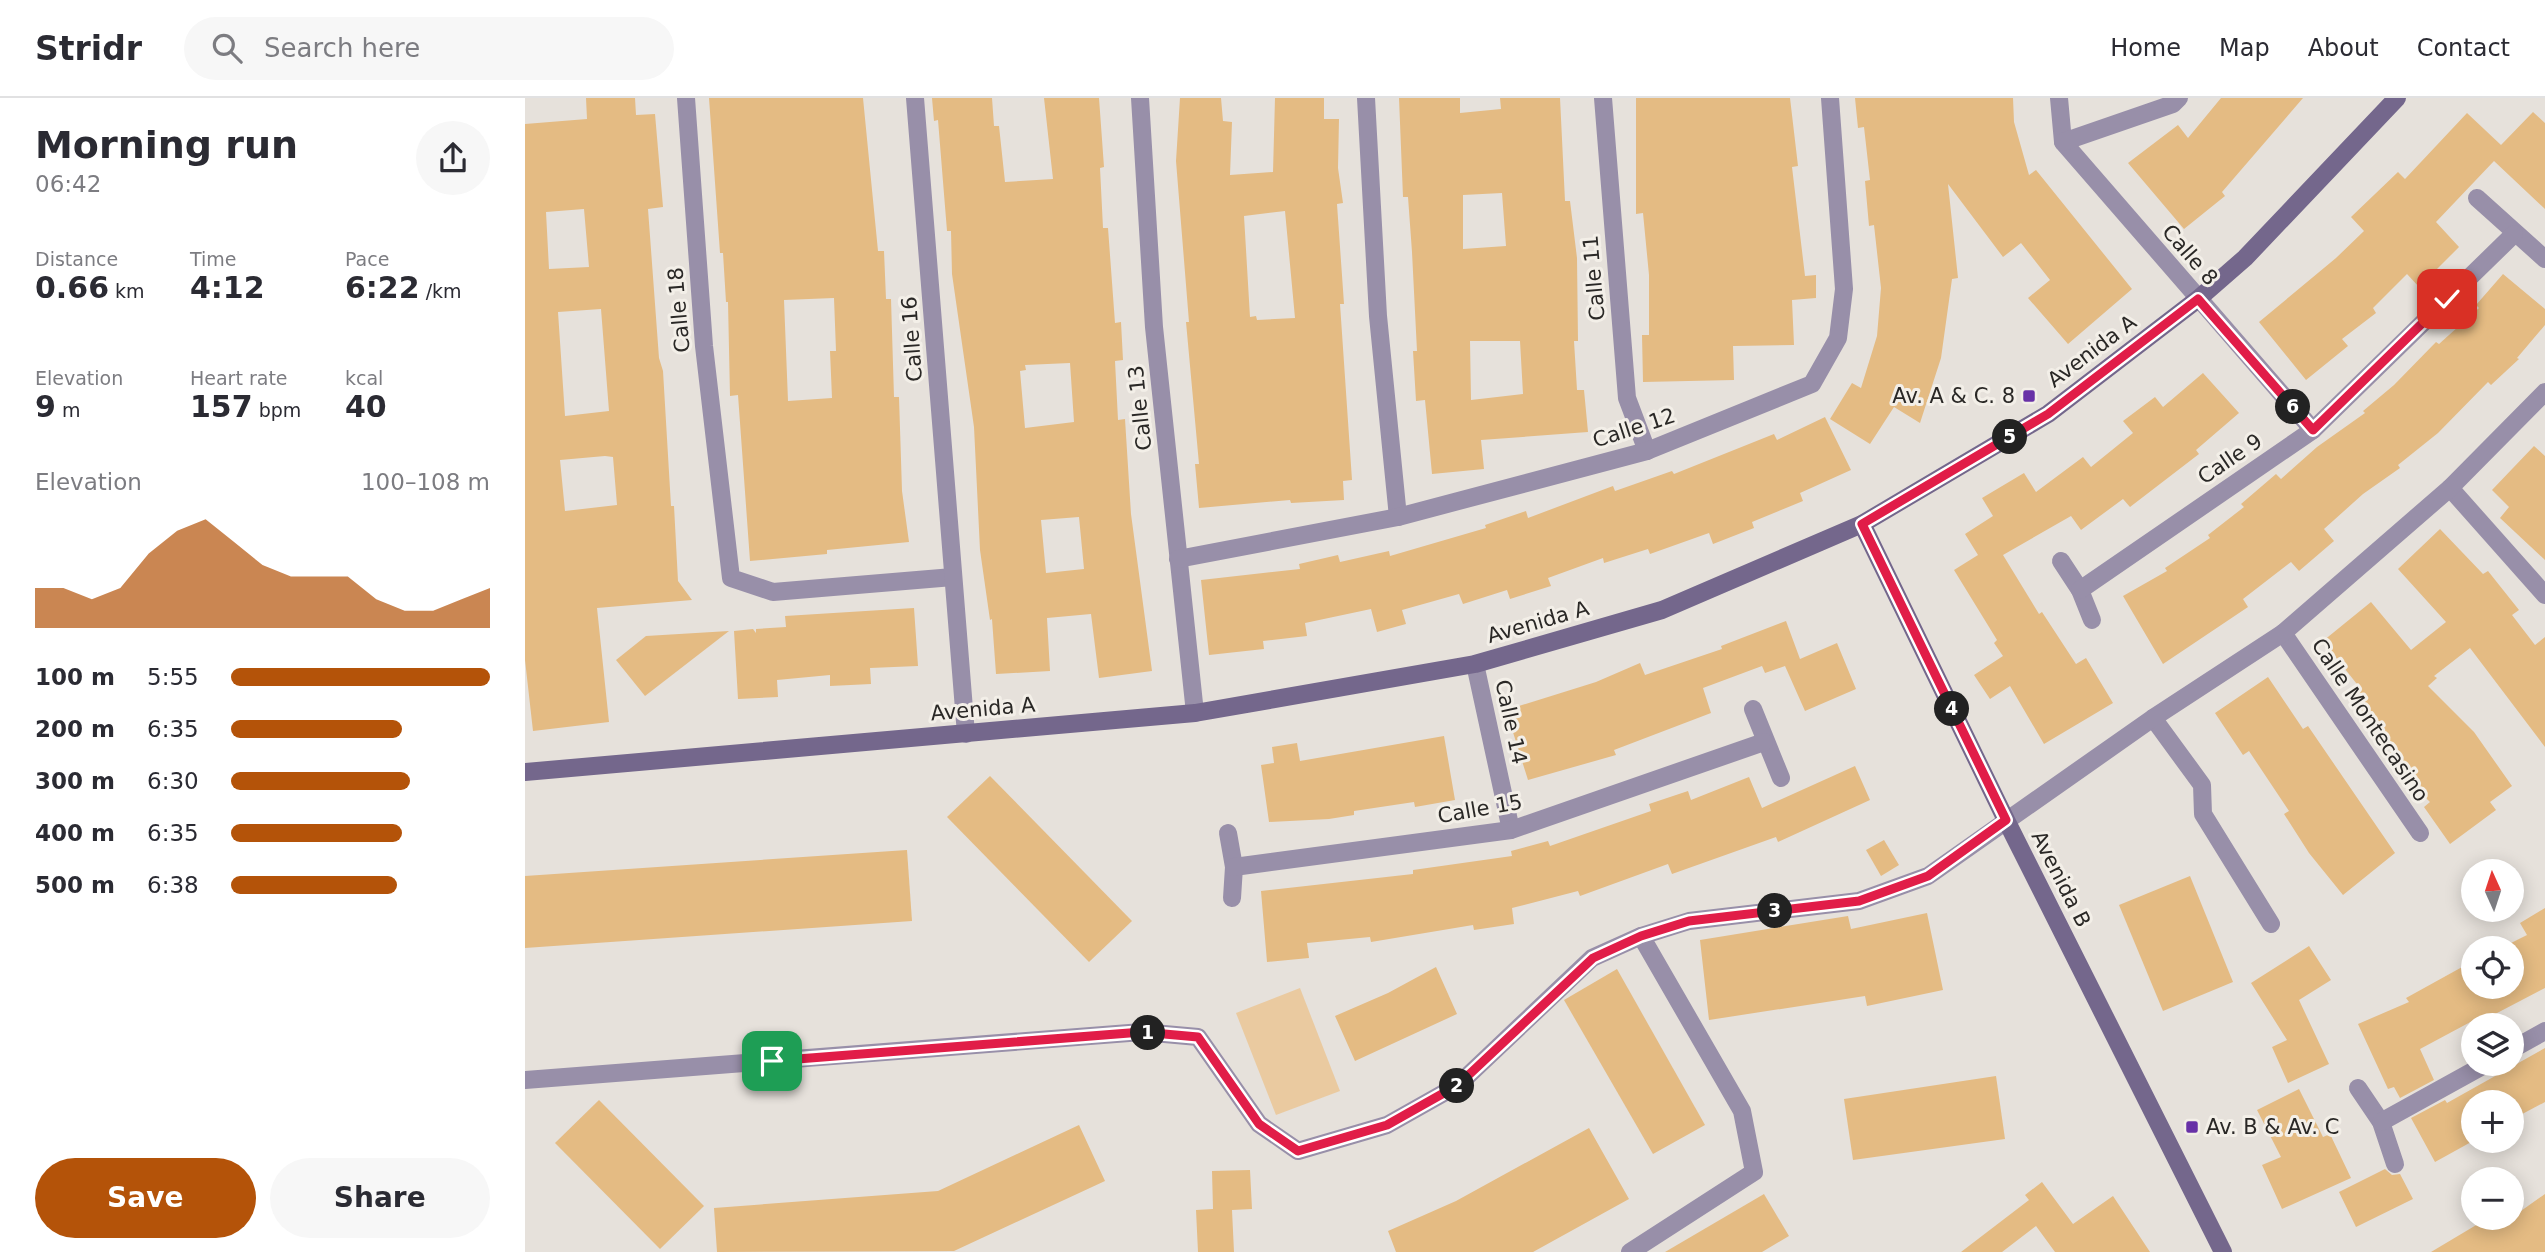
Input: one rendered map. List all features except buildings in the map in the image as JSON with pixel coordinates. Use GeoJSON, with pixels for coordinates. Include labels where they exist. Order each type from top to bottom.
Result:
{"type":"FeatureCollection","features":[{"type":"Feature","properties":{"kind":"street","name":"Calle 18"},"geometry":{"type":"LineString","coordinates":[[686,98],[704,346],[731,578],[773,592],[953,577]]}},
{"type":"Feature","properties":{"kind":"street","name":"Calle 16"},"geometry":{"type":"LineString","coordinates":[[915,98],[966,734]]}},
{"type":"Feature","properties":{"kind":"street","name":"Calle 13"},"geometry":{"type":"LineString","coordinates":[[1140,98],[1154,327],[1195,713]]}},
{"type":"Feature","properties":{"kind":"street"},"geometry":{"type":"LineString","coordinates":[[1366,98],[1378,316],[1398,517]]}},
{"type":"Feature","properties":{"kind":"street","name":"Calle 11"},"geometry":{"type":"LineString","coordinates":[[1603,98],[1627,398],[1647,452]]}},
{"type":"Feature","properties":{"kind":"street","name":"Calle 12"},"geometry":{"type":"LineString","coordinates":[[1178,559],[1398,517],[1647,452],[1812,384],[1839,338],[1844,289],[1831,98]]}},
{"type":"Feature","properties":{"kind":"street"},"geometry":{"type":"LineString","coordinates":[[2059,98],[2063,142],[2173,104],[2179,98]]}},
{"type":"Feature","properties":{"kind":"street","name":"Avenida A"},"geometry":{"type":"LineString","coordinates":[[525,772],[1195,713],[1475,664],[1662,610],[1862,524],[2048,414],[2198,299],[2245,258],[2397,98]]}},
{"type":"Feature","properties":{"kind":"street","name":"Calle 8"},"geometry":{"type":"LineString","coordinates":[[2063,142],[2313,430]]}},
{"type":"Feature","properties":{"kind":"street"},"geometry":{"type":"LineString","coordinates":[[2477,198],[2545,259]]}},
{"type":"Feature","properties":{"kind":"street","name":"Calle 9"},"geometry":{"type":"LineString","coordinates":[[2080,590],[2313,430],[2514,234]]}},
{"type":"Feature","properties":{"kind":"street"},"geometry":{"type":"LineString","coordinates":[[525,1080],[1131,1033],[1198,1037],[1259,1124],[1298,1151],[1387,1125],[1458,1085],[1593,958],[1641,936],[1689,921],[1859,901],[1928,876],[2153,718],[2283,633],[2450,488],[2545,392]]}},
{"type":"Feature","properties":{"kind":"street"},"geometry":{"type":"LineString","coordinates":[[2450,488],[2545,595]]}},
{"type":"Feature","properties":{"kind":"street","name":"Avenida B"},"geometry":{"type":"LineString","coordinates":[[1862,524],[2006,820],[2223,1252]]}},
{"type":"Feature","properties":{"kind":"street"},"geometry":{"type":"LineString","coordinates":[[2061,561],[2080,590],[2092,620]]}},
{"type":"Feature","properties":{"kind":"street","name":"Calle Montecasino"},"geometry":{"type":"LineString","coordinates":[[2283,633],[2420,833]]}},
{"type":"Feature","properties":{"kind":"street","name":"Calle 14"},"geometry":{"type":"LineString","coordinates":[[1475,664],[1511,830]]}},
{"type":"Feature","properties":{"kind":"street"},"geometry":{"type":"LineString","coordinates":[[1753,709],[1764,743],[1781,778]]}},
{"type":"Feature","properties":{"kind":"street"},"geometry":{"type":"LineString","coordinates":[[2153,718],[2202,785],[2203,814],[2271,924]]}},
{"type":"Feature","properties":{"kind":"street","name":"Calle 15"},"geometry":{"type":"LineString","coordinates":[[1234,867],[1511,830],[1764,743]]}},
{"type":"Feature","properties":{"kind":"street"},"geometry":{"type":"LineString","coordinates":[[1228,833],[1234,867],[1232,898]]}},
{"type":"Feature","properties":{"kind":"street"},"geometry":{"type":"LineString","coordinates":[[1630,1252],[1754,1172],[1742,1111],[1641,936]]}},
{"type":"Feature","properties":{"kind":"street"},"geometry":{"type":"LineString","coordinates":[[2524,1043],[2545,1031]]}},
{"type":"Feature","properties":{"kind":"street"},"geometry":{"type":"LineString","coordinates":[[2381,1122],[2464,1076]]}},
{"type":"Feature","properties":{"kind":"street"},"geometry":{"type":"LineString","coordinates":[[2358,1088],[2381,1122],[2395,1164]]}},
{"type":"Feature","properties":{"kind":"shaded area"},"geometry":{"type":"Polygon","coordinates":[[[1300,988],[1340,1091],[1276,1115],[1236,1013],[1300,988]]]}},
{"type":"Feature","properties":{"kind":"place","name":"Av. A & C. 8"},"geometry":{"type":"Point","coordinates":[2029,396]}},
{"type":"Feature","properties":{"kind":"place","name":"Av. B & Av. C"},"geometry":{"type":"Point","coordinates":[2192,1127]}},
{"type":"Feature","properties":{"kind":"route"},"geometry":{"type":"LineString","coordinates":[[772,1061],[1142,1032],[1198,1037],[1259,1124],[1298,1151],[1387,1125],[1458,1085],[1593,958],[1641,936],[1689,921],[1859,901],[1928,876],[2006,820],[1862,524],[2048,414],[2198,299],[2313,430],[2447,299]]}}]}
